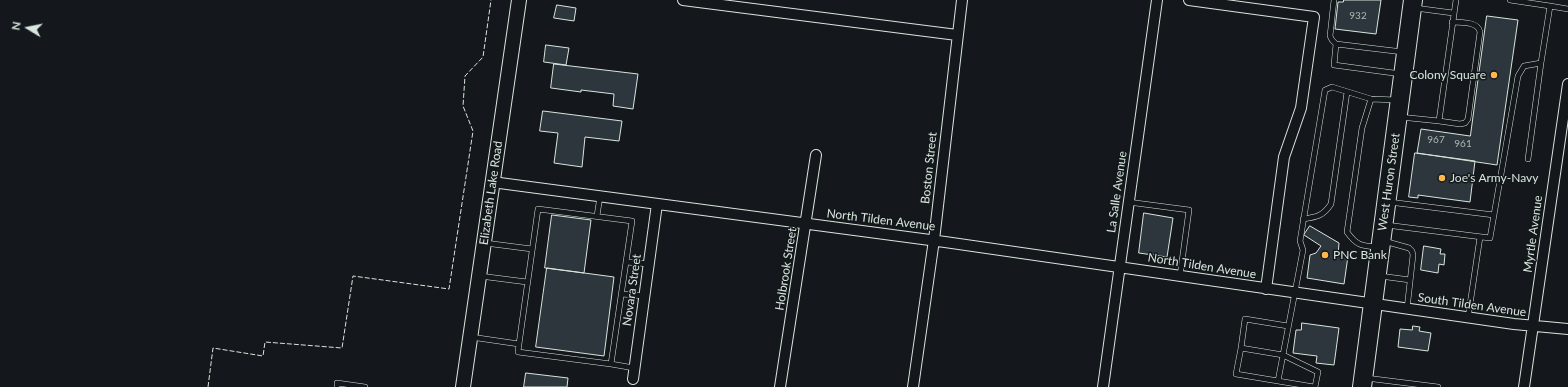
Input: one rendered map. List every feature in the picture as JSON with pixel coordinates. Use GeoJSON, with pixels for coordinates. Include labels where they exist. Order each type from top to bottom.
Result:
{"type":"FeatureCollection","features":[{"type":"Feature","properties":{"kind":"highway","name":"West Huron Street"},"geometry":{"type":"LineString","coordinates":[[1362,382],[1412,4]]}},
{"type":"Feature","properties":{"kind":"main road","name":"Elizabeth Lake Road"},"geometry":{"type":"LineString","coordinates":[[463,387],[519,0]]}},
{"type":"Feature","properties":{"kind":"street"},"geometry":{"type":"LineString","coordinates":[[684,0],[958,35]]}},
{"type":"Feature","properties":{"kind":"street","name":"Boston Street"},"geometry":{"type":"LineString","coordinates":[[913,387],[934,240],[962,0]]}},
{"type":"Feature","properties":{"kind":"street","name":"La Salle Avenue"},"geometry":{"type":"LineString","coordinates":[[1103,387],[1157,0]]}},
{"type":"Feature","properties":{"kind":"street","name":"North Tilden Avenue"},"geometry":{"type":"LineString","coordinates":[[1188,0],[1314,16],[1301,108],[1284,157],[1266,289]]}},
{"type":"Feature","properties":{"kind":"street","name":"Myrtle Avenue"},"geometry":{"type":"LineString","coordinates":[[1524,387],[1568,84]]}},
{"type":"Feature","properties":{"kind":"street","name":"Holbrook Street"},"geometry":{"type":"LineString","coordinates":[[780,387],[816,155]]}},
{"type":"Feature","properties":{"kind":"street","name":"North Tilden Avenue"},"geometry":{"type":"LineString","coordinates":[[492,182],[934,240],[1372,304]]}},
{"type":"Feature","properties":{"kind":"street","name":"Novara Street"},"geometry":{"type":"LineString","coordinates":[[633,379],[658,204]]}},
{"type":"Feature","properties":{"kind":"street","name":"South Tilden Avenue"},"geometry":{"type":"LineString","coordinates":[[1372,304],[1468,318],[1568,329]]}},
{"type":"Feature","properties":{"kind":"lane"},"geometry":{"type":"LineString","coordinates":[[1334,0],[1330,36],[1336,44],[1406,52]]}},
{"type":"Feature","properties":{"kind":"lane"},"geometry":{"type":"LineString","coordinates":[[1439,122],[1456,0]]}},
{"type":"Feature","properties":{"kind":"lane"},"geometry":{"type":"LineString","coordinates":[[1510,0],[1568,9]]}},
{"type":"Feature","properties":{"kind":"lane"},"geometry":{"type":"LineString","coordinates":[[1528,159],[1541,62],[1552,6],[1556,0]]}},
{"type":"Feature","properties":{"kind":"lane"},"geometry":{"type":"LineString","coordinates":[[1412,4],[1453,13]]}},
{"type":"Feature","properties":{"kind":"lane"},"geometry":{"type":"LineString","coordinates":[[1278,381],[1303,250],[1300,241],[1303,219],[1325,90],[1332,87],[1439,122],[1465,123],[1468,119],[1480,32],[1479,28],[1475,25],[1452,22]]}},
{"type":"Feature","properties":{"kind":"lane"},"geometry":{"type":"LineString","coordinates":[[1336,44],[1334,65],[1403,74]]}},
{"type":"Feature","properties":{"kind":"lane"},"geometry":{"type":"LineString","coordinates":[[1371,99],[1362,128],[1348,232],[1354,241],[1362,246],[1381,237],[1490,238],[1518,76],[1524,66],[1541,62]]}},
{"type":"Feature","properties":{"kind":"lane"},"geometry":{"type":"LineString","coordinates":[[1303,219],[1317,217],[1326,212],[1331,204],[1348,92]]}},
{"type":"Feature","properties":{"kind":"lane"},"geometry":{"type":"LineString","coordinates":[[597,216],[600,196]]}},
{"type":"Feature","properties":{"kind":"lane"},"geometry":{"type":"LineString","coordinates":[[1386,201],[1494,215]]}},
{"type":"Feature","properties":{"kind":"lane"},"geometry":{"type":"LineString","coordinates":[[1128,202],[1189,210],[1180,276]]}},
{"type":"Feature","properties":{"kind":"lane"},"geometry":{"type":"LineString","coordinates":[[612,364],[632,221],[538,209],[518,352],[634,368]]}},
{"type":"Feature","properties":{"kind":"lane"},"geometry":{"type":"LineString","coordinates":[[1381,237],[1410,248],[1412,251],[1413,255],[1407,309]]}},
{"type":"Feature","properties":{"kind":"lane"},"geometry":{"type":"LineString","coordinates":[[1468,318],[1480,237]]}},
{"type":"Feature","properties":{"kind":"lane"},"geometry":{"type":"LineString","coordinates":[[484,243],[532,249]]}},
{"type":"Feature","properties":{"kind":"lane"},"geometry":{"type":"LineString","coordinates":[[626,262],[649,264]]}},
{"type":"Feature","properties":{"kind":"lane"},"geometry":{"type":"LineString","coordinates":[[479,276],[527,282]]}},
{"type":"Feature","properties":{"kind":"lane"},"geometry":{"type":"LineString","coordinates":[[1376,276],[1410,280]]}},
{"type":"Feature","properties":{"kind":"lane"},"geometry":{"type":"LineString","coordinates":[[622,294],[644,296]]}},
{"type":"Feature","properties":{"kind":"lane"},"geometry":{"type":"LineString","coordinates":[[1241,348],[1283,355],[1318,372],[1315,387],[1236,374],[1245,319],[1288,326]]}},
{"type":"Feature","properties":{"kind":"lane"},"geometry":{"type":"LineString","coordinates":[[470,337],[518,344]]}},
{"type":"Feature","properties":{"kind":"lane"},"geometry":{"type":"LineString","coordinates":[[1362,382],[1438,387]]}},
{"type":"Feature","properties":{"kind":"lane"},"geometry":{"type":"LineString","coordinates":[[337,387],[337,383],[365,387]]}},
{"type":"Feature","properties":{"kind":"building"},"geometry":{"type":"Polygon","coordinates":[[[1344,0],[1381,0],[1376,34],[1335,29],[1338,2],[1343,2],[1344,0]]]}},
{"type":"Feature","properties":{"kind":"building"},"geometry":{"type":"Polygon","coordinates":[[[557,5],[576,8],[574,21],[554,18],[557,5]]]}},
{"type":"Feature","properties":{"kind":"building","name":"Colony Square"},"geometry":{"type":"Polygon","coordinates":[[[1487,16],[1518,20],[1497,165],[1417,153],[1421,129],[1470,136],[1487,16]]]}},
{"type":"Feature","properties":{"kind":"building"},"geometry":{"type":"Polygon","coordinates":[[[546,45],[569,48],[566,65],[544,62],[546,45]]]}},
{"type":"Feature","properties":{"kind":"building"},"geometry":{"type":"Polygon","coordinates":[[[554,64],[638,74],[633,109],[613,106],[614,94],[551,88],[554,64]]]}},
{"type":"Feature","properties":{"kind":"building"},"geometry":{"type":"Polygon","coordinates":[[[543,111],[622,121],[619,141],[585,137],[582,167],[554,163],[558,133],[540,131],[543,111]]]}},
{"type":"Feature","properties":{"kind":"building","name":"Joe's Army-Navy"},"geometry":{"type":"Polygon","coordinates":[[[1415,153],[1475,161],[1470,202],[1418,195],[1418,198],[1409,197],[1415,153]]]}},
{"type":"Feature","properties":{"kind":"building"},"geometry":{"type":"Polygon","coordinates":[[[1144,213],[1173,218],[1167,257],[1139,253],[1144,213]]]}},
{"type":"Feature","properties":{"kind":"building"},"geometry":{"type":"Polygon","coordinates":[[[552,215],[591,220],[584,273],[545,268],[552,215]]]}},
{"type":"Feature","properties":{"kind":"building","name":"PNC Bank"},"geometry":{"type":"Polygon","coordinates":[[[1310,226],[1339,243],[1338,255],[1348,256],[1344,284],[1307,278],[1310,255],[1316,253],[1321,246],[1304,235],[1310,226]]]}},
{"type":"Feature","properties":{"kind":"building"},"geometry":{"type":"Polygon","coordinates":[[[1424,246],[1441,249],[1440,254],[1445,254],[1444,265],[1439,264],[1438,273],[1421,270],[1424,246]]]}},
{"type":"Feature","properties":{"kind":"building"},"geometry":{"type":"Polygon","coordinates":[[[547,268],[614,277],[604,356],[536,347],[547,268]]]}},
{"type":"Feature","properties":{"kind":"building"},"geometry":{"type":"Polygon","coordinates":[[[1302,323],[1339,328],[1334,365],[1316,363],[1317,356],[1293,353],[1296,330],[1301,330],[1302,323]]]}},
{"type":"Feature","properties":{"kind":"building"},"geometry":{"type":"Polygon","coordinates":[[[1413,326],[1420,327],[1419,331],[1431,333],[1428,351],[1398,347],[1400,329],[1412,330],[1413,326]]]}},
{"type":"Feature","properties":{"kind":"building"},"geometry":{"type":"Polygon","coordinates":[[[526,373],[568,378],[567,387],[524,387],[526,373]]]}},
{"type":"Feature","properties":{"kind":"fence"},"geometry":{"type":"LineString","coordinates":[[208,387],[213,348],[263,356],[265,342],[342,348],[353,276],[449,289],[473,131],[463,106],[465,76],[483,57],[491,0]]}},
{"type":"Feature","properties":{"kind":"place","name":"Colony Square"},"geometry":{"type":"Point","coordinates":[1494,75]}},
{"type":"Feature","properties":{"kind":"place","name":"Joe's Army-Navy"},"geometry":{"type":"Point","coordinates":[1442,178]}},
{"type":"Feature","properties":{"kind":"place","name":"PNC Bank"},"geometry":{"type":"Point","coordinates":[1325,255]}}]}
